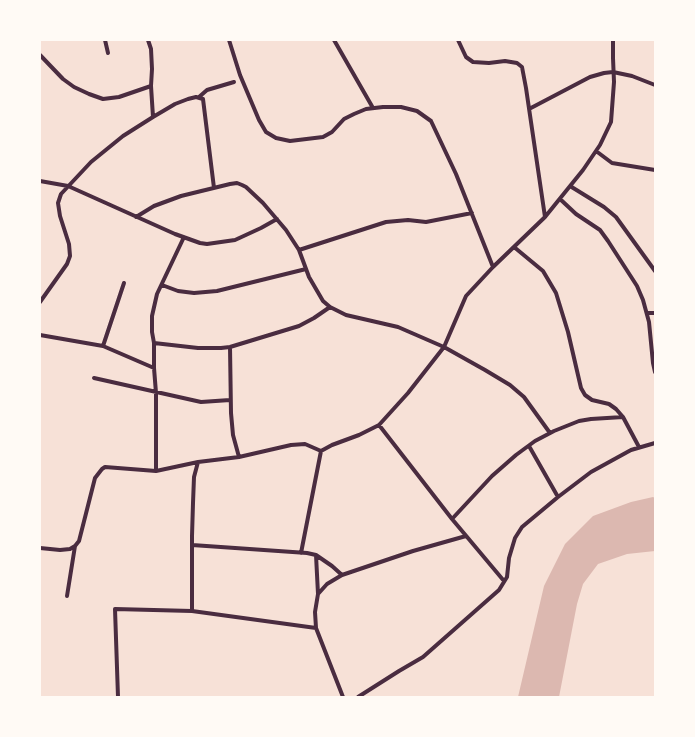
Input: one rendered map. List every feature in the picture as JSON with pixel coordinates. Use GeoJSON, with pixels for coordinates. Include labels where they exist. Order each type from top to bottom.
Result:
{"type":"FeatureCollection","features":[{"type":"Feature","properties":{"kind":"street"},"geometry":{"type":"LineString","coordinates":[[105,40],[108,54]]}},
{"type":"Feature","properties":{"kind":"street"},"geometry":{"type":"LineString","coordinates":[[148,40],[151,50],[153,117]]}},
{"type":"Feature","properties":{"kind":"street"},"geometry":{"type":"LineString","coordinates":[[229,40],[240,75],[259,120],[266,132],[276,138],[290,141],[323,137],[332,132],[344,119],[373,108],[401,107],[417,110],[431,121],[456,174],[493,267]]}},
{"type":"Feature","properties":{"kind":"street"},"geometry":{"type":"LineString","coordinates":[[334,40],[373,108]]}},
{"type":"Feature","properties":{"kind":"street"},"geometry":{"type":"LineString","coordinates":[[464,40],[458,42],[466,57],[473,62],[505,61],[517,63],[522,67],[545,216]]}},
{"type":"Feature","properties":{"kind":"street"},"geometry":{"type":"LineString","coordinates":[[301,553],[322,451],[379,426],[414,386],[444,347],[466,296],[545,216],[583,170],[596,151],[611,122],[614,82],[613,40]]}},
{"type":"Feature","properties":{"kind":"street"},"geometry":{"type":"LineString","coordinates":[[40,55],[64,80],[74,87],[103,99],[119,97],[151,86]]}},
{"type":"Feature","properties":{"kind":"street"},"geometry":{"type":"LineString","coordinates":[[530,109],[590,77],[604,73],[613,72],[632,76],[655,85]]}},
{"type":"Feature","properties":{"kind":"street"},"geometry":{"type":"LineString","coordinates":[[40,302],[67,264],[70,256],[69,244],[60,216],[58,202],[61,194],[68,186],[91,162],[117,140],[153,117],[175,104],[188,99],[200,98],[207,90],[234,82]]}},
{"type":"Feature","properties":{"kind":"street"},"geometry":{"type":"LineString","coordinates":[[200,98],[203,100],[214,188]]}},
{"type":"Feature","properties":{"kind":"street"},"geometry":{"type":"LineString","coordinates":[[596,151],[612,163],[655,170]]}},
{"type":"Feature","properties":{"kind":"street"},"geometry":{"type":"LineString","coordinates":[[40,181],[68,186],[136,217],[184,237],[207,244],[234,240],[277,219]]}},
{"type":"Feature","properties":{"kind":"street"},"geometry":{"type":"LineString","coordinates":[[136,217],[154,206],[180,196],[238,183],[246,187],[277,219],[299,250],[309,278],[330,307],[346,315],[398,327],[444,347],[485,370],[524,397],[550,434]]}},
{"type":"Feature","properties":{"kind":"street"},"geometry":{"type":"LineString","coordinates":[[570,186],[616,216],[655,271]]}},
{"type":"Feature","properties":{"kind":"street"},"geometry":{"type":"LineString","coordinates":[[560,199],[576,214],[600,230],[637,286],[649,322],[655,372]]}},
{"type":"Feature","properties":{"kind":"street"},"geometry":{"type":"LineString","coordinates":[[299,250],[386,222],[408,220],[426,222],[472,213]]}},
{"type":"Feature","properties":{"kind":"street"},"geometry":{"type":"LineString","coordinates":[[156,470],[156,393],[152,316],[157,294],[184,237]]}},
{"type":"Feature","properties":{"kind":"street"},"geometry":{"type":"LineString","coordinates":[[514,247],[543,271],[556,292],[568,332],[581,388],[585,395],[592,400],[609,404],[616,409],[623,417],[639,448]]}},
{"type":"Feature","properties":{"kind":"street"},"geometry":{"type":"LineString","coordinates":[[162,285],[178,291],[194,293],[217,291],[306,269]]}},
{"type":"Feature","properties":{"kind":"street"},"geometry":{"type":"LineString","coordinates":[[103,346],[124,283]]}},
{"type":"Feature","properties":{"kind":"street"},"geometry":{"type":"LineString","coordinates":[[154,343],[198,348],[230,347],[299,326],[330,307]]}},
{"type":"Feature","properties":{"kind":"street"},"geometry":{"type":"LineString","coordinates":[[647,313],[655,313]]}},
{"type":"Feature","properties":{"kind":"street"},"geometry":{"type":"LineString","coordinates":[[40,335],[103,346],[154,368]]}},
{"type":"Feature","properties":{"kind":"street"},"geometry":{"type":"LineString","coordinates":[[230,347],[230,400],[233,435],[239,457]]}},
{"type":"Feature","properties":{"kind":"street"},"geometry":{"type":"LineString","coordinates":[[94,378],[201,402],[230,400]]}},
{"type":"Feature","properties":{"kind":"street"},"geometry":{"type":"LineString","coordinates":[[452,519],[492,476],[529,446],[579,421],[623,417]]}},
{"type":"Feature","properties":{"kind":"street"},"geometry":{"type":"LineString","coordinates":[[379,426],[504,582]]}},
{"type":"Feature","properties":{"kind":"street"},"geometry":{"type":"LineString","coordinates":[[358,697],[423,657],[500,590],[507,577],[509,558],[515,538],[522,527],[591,472],[631,450],[655,443]]}},
{"type":"Feature","properties":{"kind":"street"},"geometry":{"type":"LineString","coordinates":[[67,596],[75,546],[95,478],[105,467],[156,470],[305,444],[322,451]]}},
{"type":"Feature","properties":{"kind":"street"},"geometry":{"type":"LineString","coordinates":[[529,446],[558,497]]}},
{"type":"Feature","properties":{"kind":"street"},"geometry":{"type":"LineString","coordinates":[[192,611],[194,477],[198,462]]}},
{"type":"Feature","properties":{"kind":"street"},"geometry":{"type":"LineString","coordinates":[[318,594],[327,584],[342,575],[413,551],[466,536]]}},
{"type":"Feature","properties":{"kind":"street"},"geometry":{"type":"LineString","coordinates":[[192,545],[316,555],[342,575]]}},
{"type":"Feature","properties":{"kind":"street"},"geometry":{"type":"LineString","coordinates":[[40,548],[60,550],[70,549],[75,546]]}},
{"type":"Feature","properties":{"kind":"street"},"geometry":{"type":"LineString","coordinates":[[316,555],[318,594],[314,612],[316,628],[343,697]]}},
{"type":"Feature","properties":{"kind":"street"},"geometry":{"type":"LineString","coordinates":[[118,697],[115,609],[192,611],[316,628]]}},
{"type":"Feature","properties":{"kind":"shaded area"},"geometry":{"type":"Polygon","coordinates":[[[655,498],[655,551],[627,554],[598,564],[583,584],[577,604],[559,697],[518,697],[544,586],[565,544],[593,516],[631,502],[655,498]]]}}]}
